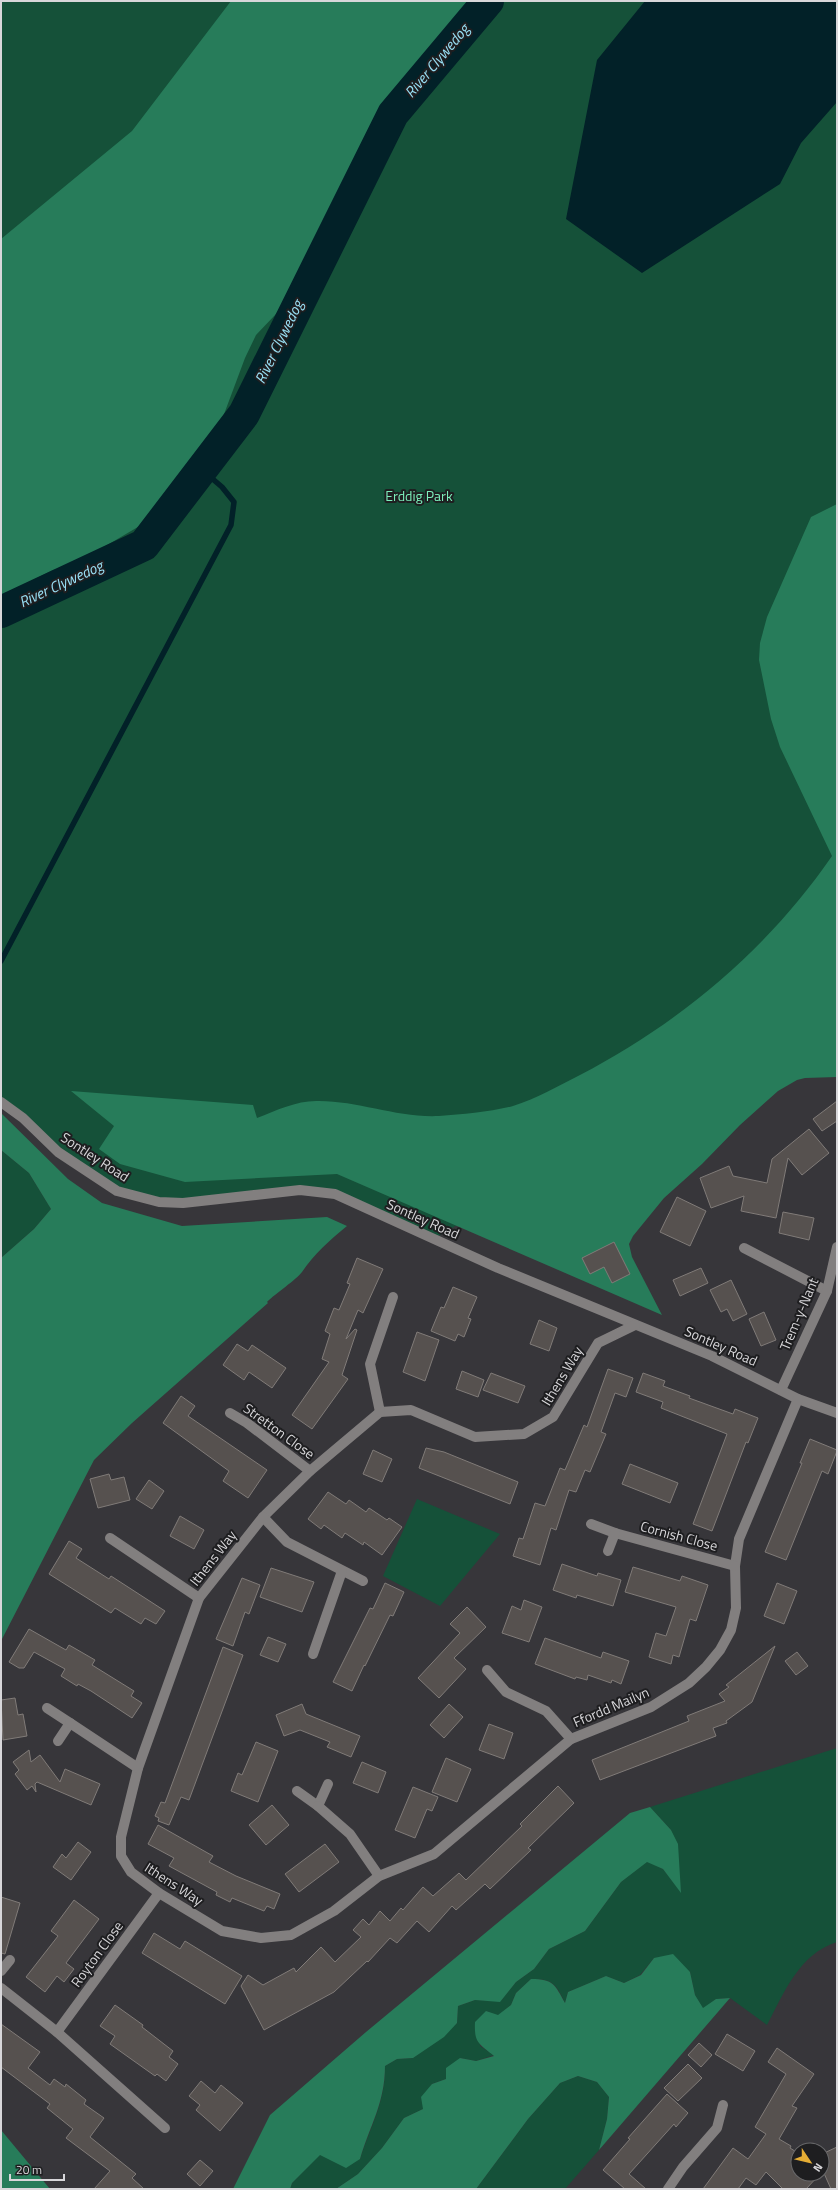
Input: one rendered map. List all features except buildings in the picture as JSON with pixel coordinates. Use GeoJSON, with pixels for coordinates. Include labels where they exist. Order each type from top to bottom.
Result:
{"type":"FeatureCollection","features":[{"type":"Feature","properties":{"kind":"street","name":"Sontley Road"},"geometry":{"type":"LineString","coordinates":[[1,1102],[23,1118],[58,1152],[117,1191],[159,1202],[183,1203],[300,1190],[335,1194],[498,1268],[712,1356],[798,1399],[837,1413]]}},
{"type":"Feature","properties":{"kind":"street","name":"Trem-y-Nant"},"geometry":{"type":"LineString","coordinates":[[781,1390],[827,1291],[837,1247]]}},
{"type":"Feature","properties":{"kind":"street"},"geometry":{"type":"LineString","coordinates":[[744,1248],[827,1291]]}},
{"type":"Feature","properties":{"kind":"street"},"geometry":{"type":"LineString","coordinates":[[380,1412],[370,1364],[393,1297]]}},
{"type":"Feature","properties":{"kind":"street","name":"Ithens Way"},"geometry":{"type":"LineString","coordinates":[[334,1911],[291,1935],[261,1938],[222,1931],[159,1893],[131,1872],[122,1856],[121,1837],[138,1768],[199,1598],[263,1517],[310,1471],[380,1412],[411,1410],[475,1437],[524,1434],[553,1418],[598,1343],[635,1325]]}},
{"type":"Feature","properties":{"kind":"street","name":"Ffordd Mailyn"},"geometry":{"type":"LineString","coordinates":[[334,1911],[378,1876],[434,1854],[571,1739],[651,1707],[689,1683],[706,1667],[720,1650],[730,1630],[736,1608],[735,1566],[740,1539],[798,1399]]}},
{"type":"Feature","properties":{"kind":"street","name":"Stretton Close"},"geometry":{"type":"LineString","coordinates":[[230,1413],[247,1423],[310,1471]]}},
{"type":"Feature","properties":{"kind":"street"},"geometry":{"type":"LineString","coordinates":[[263,1517],[287,1542],[363,1581]]}},
{"type":"Feature","properties":{"kind":"street","name":"Cornish Close"},"geometry":{"type":"LineString","coordinates":[[591,1524],[615,1533],[735,1566]]}},
{"type":"Feature","properties":{"kind":"street"},"geometry":{"type":"LineString","coordinates":[[608,1551],[615,1533]]}},
{"type":"Feature","properties":{"kind":"street"},"geometry":{"type":"LineString","coordinates":[[110,1538],[199,1598]]}},
{"type":"Feature","properties":{"kind":"street"},"geometry":{"type":"LineString","coordinates":[[313,1654],[342,1571]]}},
{"type":"Feature","properties":{"kind":"street"},"geometry":{"type":"LineString","coordinates":[[487,1670],[506,1692],[546,1711],[571,1739]]}},
{"type":"Feature","properties":{"kind":"street"},"geometry":{"type":"LineString","coordinates":[[47,1708],[138,1768]]}},
{"type":"Feature","properties":{"kind":"street"},"geometry":{"type":"LineString","coordinates":[[58,1741],[70,1723]]}},
{"type":"Feature","properties":{"kind":"street"},"geometry":{"type":"LineString","coordinates":[[318,1806],[328,1784]]}},
{"type":"Feature","properties":{"kind":"street"},"geometry":{"type":"LineString","coordinates":[[297,1791],[318,1806],[350,1834],[378,1876]]}},
{"type":"Feature","properties":{"kind":"street","name":"Royton Close"},"geometry":{"type":"LineString","coordinates":[[57,2032],[159,1893]]}},
{"type":"Feature","properties":{"kind":"street"},"geometry":{"type":"LineString","coordinates":[[1,1971],[10,1960]]}},
{"type":"Feature","properties":{"kind":"street"},"geometry":{"type":"LineString","coordinates":[[1,1988],[57,2032],[165,2128]]}},
{"type":"Feature","properties":{"kind":"street"},"geometry":{"type":"LineString","coordinates":[[668,2189],[683,2167],[717,2128],[723,2105]]}},
{"type":"Feature","properties":{"kind":"green space","name":"Erddig Park"},"geometry":{"type":"Polygon","coordinates":[[[1,1],[837,1],[837,991],[821,1013],[433,1239],[335,1194],[300,1190],[183,1203],[117,1191],[1,1102],[1,1]]]}},
{"type":"Feature","properties":{"kind":"green space"},"geometry":{"type":"Polygon","coordinates":[[[231,1],[476,1],[436,45],[412,80],[349,203],[276,314],[256,335],[245,358],[211,449],[194,481],[183,497],[165,511],[75,564],[53,570],[21,586],[25,598],[1,608],[1,239],[132,131],[231,1]]]}},
{"type":"Feature","properties":{"kind":"green space"},"geometry":{"type":"Polygon","coordinates":[[[837,504],[837,1077],[805,1078],[797,1080],[778,1091],[740,1125],[702,1164],[664,1198],[633,1236],[629,1244],[632,1257],[662,1315],[337,1174],[185,1182],[120,1164],[99,1149],[114,1126],[71,1091],[253,1105],[257,1118],[288,1106],[311,1101],[334,1102],[424,1116],[439,1116],[495,1110],[513,1106],[547,1092],[617,1054],[653,1032],[720,981],[780,922],[807,890],[832,856],[780,747],[771,719],[759,660],[760,643],[767,617],[811,517],[837,504]]]}},
{"type":"Feature","properties":{"kind":"green space"},"geometry":{"type":"Polygon","coordinates":[[[1,1113],[68,1179],[102,1203],[182,1226],[327,1217],[347,1226],[317,1253],[291,1283],[271,1298],[267,1302],[268,1303],[132,1423],[94,1460],[1,1641],[1,1258],[34,1229],[51,1209],[29,1173],[1,1150],[1,1113]]]}},
{"type":"Feature","properties":{"kind":"green space"},"geometry":{"type":"Polygon","coordinates":[[[1,1150],[29,1173],[51,1209],[34,1229],[1,1258],[1,1150]]]}},
{"type":"Feature","properties":{"kind":"green space"},"geometry":{"type":"Polygon","coordinates":[[[417,1499],[500,1534],[440,1606],[383,1576],[417,1499]]]}},
{"type":"Feature","properties":{"kind":"green space"},"geometry":{"type":"Polygon","coordinates":[[[837,1748],[837,1942],[812,1956],[803,1965],[794,1976],[767,2025],[730,1998],[716,1999],[703,2009],[695,1995],[690,1972],[654,1958],[640,1975],[624,1983],[606,1976],[568,1992],[565,2003],[559,1991],[553,1984],[544,1980],[531,1979],[516,1993],[511,2005],[498,2016],[486,2011],[480,2046],[494,2055],[476,2061],[460,2058],[446,2079],[432,2084],[423,2109],[404,2118],[382,2148],[358,2174],[336,2189],[290,2189],[292,2183],[320,2154],[333,2160],[360,2159],[377,2114],[383,2091],[385,2066],[397,2059],[413,2058],[457,2023],[458,2006],[475,2000],[500,2001],[516,1982],[534,1969],[549,1949],[585,1931],[621,1882],[647,1861],[663,1869],[681,1892],[671,1830],[650,1807],[837,1748]]]}},
{"type":"Feature","properties":{"kind":"green space"},"geometry":{"type":"Polygon","coordinates":[[[650,1807],[671,1830],[678,1844],[681,1893],[663,1869],[647,1862],[621,1882],[585,1931],[549,1949],[534,1969],[516,1982],[500,2002],[475,2000],[458,2006],[457,2023],[444,2037],[413,2058],[397,2059],[385,2066],[380,2103],[360,2159],[346,2168],[320,2155],[292,2183],[290,2189],[233,2189],[270,2115],[366,2032],[630,1813],[650,1807]]]}},
{"type":"Feature","properties":{"kind":"green space"},"geometry":{"type":"Polygon","coordinates":[[[673,1954],[690,1972],[695,1995],[703,2008],[716,1999],[730,1998],[599,2150],[607,2119],[609,2097],[597,2082],[578,2076],[560,2083],[528,2119],[476,2189],[336,2189],[358,2174],[382,2148],[404,2118],[423,2109],[421,2097],[432,2084],[446,2079],[446,2068],[460,2058],[476,2061],[494,2056],[478,2042],[475,2035],[475,2022],[486,2011],[498,2015],[511,2005],[516,1993],[531,1979],[545,1980],[553,1984],[565,2003],[568,1992],[606,1976],[624,1983],[641,1975],[654,1958],[673,1954]]]}},
{"type":"Feature","properties":{"kind":"green space"},"geometry":{"type":"Polygon","coordinates":[[[578,2076],[597,2082],[609,2097],[607,2119],[599,2150],[565,2189],[476,2189],[528,2119],[560,2083],[578,2076]]]}},
{"type":"Feature","properties":{"kind":"green space"},"geometry":{"type":"Polygon","coordinates":[[[1,2130],[50,2189],[1,2189],[1,2130]]]}},
{"type":"Feature","properties":{"kind":"water"},"geometry":{"type":"Polygon","coordinates":[[[645,1],[837,1],[837,102],[801,143],[780,184],[642,273],[566,219],[597,60],[645,1]]]}},
{"type":"Feature","properties":{"kind":"waterway","name":"River Clywedog"},"geometry":{"type":"LineString","coordinates":[[1,612],[144,545],[244,414],[393,114],[488,1]]}},
{"type":"Feature","properties":{"kind":"waterway"},"geometry":{"type":"LineString","coordinates":[[1,961],[231,525],[234,502],[222,487],[201,469]]}}]}
